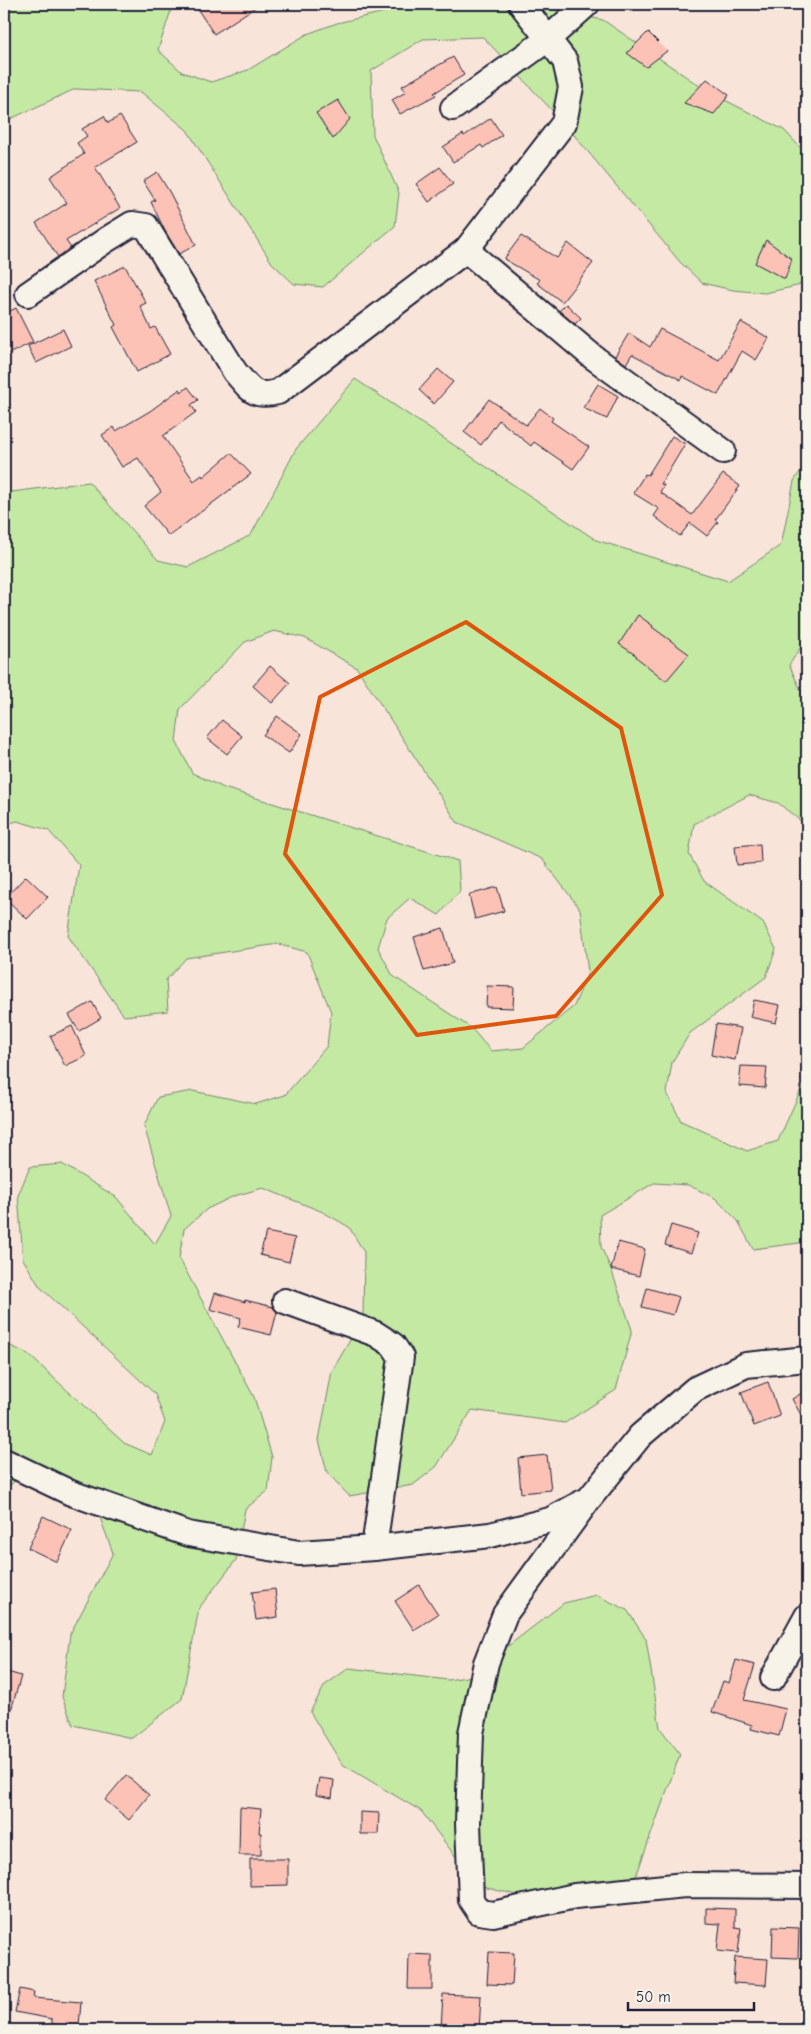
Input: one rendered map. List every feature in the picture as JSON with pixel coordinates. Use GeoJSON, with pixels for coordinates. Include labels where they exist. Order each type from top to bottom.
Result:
{"type":"FeatureCollection","features":[{"type":"Feature","properties":{"kind":"street"},"geometry":{"type":"LineString","coordinates":[[28,294],[132,224],[146,226],[236,372],[251,390],[263,396],[278,392],[466,250],[564,123],[571,87],[565,61],[522,4]]}},
{"type":"Feature","properties":{"kind":"street"},"geometry":{"type":"LineString","coordinates":[[453,108],[548,38],[587,4]]}},
{"type":"Feature","properties":{"kind":"street"},"geometry":{"type":"LineString","coordinates":[[466,250],[593,357],[723,451]]}},
{"type":"Feature","properties":{"kind":"street"},"geometry":{"type":"LineString","coordinates":[[285,1301],[376,1334],[393,1344],[401,1357],[374,1548]]}},
{"type":"Feature","properties":{"kind":"street"},"geometry":{"type":"LineString","coordinates":[[807,1359],[746,1364],[695,1388],[640,1436],[589,1499],[506,1614],[486,1663],[471,1733],[468,1824],[471,1900],[479,1912],[493,1914],[575,1896],[685,1885],[807,1886]]}},
{"type":"Feature","properties":{"kind":"street"},"geometry":{"type":"LineString","coordinates":[[4,1460],[71,1493],[188,1534],[298,1553],[374,1548],[490,1535],[550,1520],[589,1499]]}},
{"type":"Feature","properties":{"kind":"street"},"geometry":{"type":"LineString","coordinates":[[773,1678],[807,1616]]}},
{"type":"Feature","properties":{"kind":"highlighted area"},"geometry":{"type":"Polygon","coordinates":[[[466,622],[621,728],[662,895],[556,1016],[417,1035],[285,854],[320,697],[466,622]]]}},
{"type":"Feature","properties":{"kind":"green space"},"geometry":{"type":"Polygon","coordinates":[[[4,4],[173,4],[158,50],[182,72],[211,82],[248,70],[307,34],[337,23],[406,7],[540,7],[603,20],[707,91],[784,130],[807,155],[807,279],[797,286],[765,293],[733,290],[702,283],[680,262],[564,123],[483,37],[423,39],[371,71],[373,135],[399,193],[395,226],[323,287],[294,284],[272,263],[187,130],[141,92],[75,89],[4,122],[4,4]]]}},
{"type":"Feature","properties":{"kind":"green space"},"geometry":{"type":"Polygon","coordinates":[[[355,379],[596,540],[728,581],[781,545],[794,481],[807,461],[807,638],[789,665],[807,703],[807,826],[778,803],[749,795],[694,824],[689,854],[704,881],[763,923],[776,949],[766,977],[690,1033],[672,1062],[667,1093],[681,1121],[747,1151],[778,1141],[807,1076],[807,1242],[753,1249],[738,1221],[715,1198],[688,1185],[654,1183],[600,1215],[601,1247],[611,1269],[632,1330],[616,1390],[565,1423],[472,1410],[436,1467],[413,1485],[349,1496],[327,1472],[319,1440],[332,1371],[363,1318],[364,1252],[349,1227],[323,1212],[263,1188],[234,1196],[207,1209],[184,1229],[179,1258],[254,1397],[272,1457],[268,1491],[245,1509],[236,1560],[199,1608],[182,1699],[132,1738],[73,1725],[62,1697],[70,1634],[113,1553],[91,1493],[35,1467],[4,1489],[4,1343],[28,1354],[124,1443],[152,1455],[165,1422],[155,1394],[40,1287],[23,1259],[18,1195],[30,1167],[62,1164],[116,1197],[155,1244],[171,1216],[144,1126],[158,1097],[193,1091],[256,1104],[285,1095],[327,1046],[331,1012],[307,952],[278,944],[186,958],[166,980],[168,1011],[124,1016],[68,936],[79,865],[48,830],[17,821],[4,825],[4,493],[89,482],[158,560],[188,567],[251,535],[296,449],[355,379]],[[274,631],[245,642],[180,709],[176,741],[192,773],[224,788],[458,861],[460,891],[439,915],[410,898],[387,918],[378,948],[393,976],[471,1028],[491,1051],[523,1048],[574,1006],[588,972],[580,909],[542,859],[457,822],[357,668],[305,638],[274,631]]]}},
{"type":"Feature","properties":{"kind":"green space"},"geometry":{"type":"Polygon","coordinates":[[[596,1595],[627,1610],[646,1639],[660,1728],[680,1754],[631,1890],[540,1900],[478,1886],[421,1811],[342,1764],[310,1712],[325,1685],[349,1668],[448,1680],[478,1675],[486,1663],[564,1603],[596,1595]]]}},
{"type":"Feature","properties":{"kind":"building"},"geometry":{"type":"Polygon","coordinates":[[[194,4],[260,4],[214,34],[194,4]]]}},
{"type":"Feature","properties":{"kind":"building"},"geometry":{"type":"Polygon","coordinates":[[[648,32],[667,51],[646,67],[627,53],[648,32]]]}},
{"type":"Feature","properties":{"kind":"building"},"geometry":{"type":"Polygon","coordinates":[[[453,57],[464,75],[434,93],[436,95],[400,114],[392,100],[406,92],[402,86],[453,57]]]}},
{"type":"Feature","properties":{"kind":"building"},"geometry":{"type":"Polygon","coordinates":[[[707,79],[729,95],[714,114],[684,103],[707,79]]]}},
{"type":"Feature","properties":{"kind":"building"},"geometry":{"type":"Polygon","coordinates":[[[338,100],[350,119],[333,139],[316,113],[338,100]]]}},
{"type":"Feature","properties":{"kind":"building"},"geometry":{"type":"Polygon","coordinates":[[[104,116],[108,123],[120,116],[137,142],[95,167],[120,208],[66,241],[71,248],[58,257],[36,223],[67,203],[50,177],[84,154],[77,143],[87,136],[82,129],[104,116]]]}},
{"type":"Feature","properties":{"kind":"building"},"geometry":{"type":"Polygon","coordinates":[[[491,118],[502,135],[483,148],[481,145],[453,162],[443,147],[491,118]]]}},
{"type":"Feature","properties":{"kind":"building"},"geometry":{"type":"Polygon","coordinates":[[[440,167],[453,184],[429,202],[416,184],[440,167]]]}},
{"type":"Feature","properties":{"kind":"building"},"geometry":{"type":"Polygon","coordinates":[[[157,172],[170,193],[196,245],[179,254],[165,231],[151,202],[155,200],[143,181],[157,172]]]}},
{"type":"Feature","properties":{"kind":"building"},"geometry":{"type":"Polygon","coordinates":[[[521,236],[557,258],[568,243],[593,263],[562,302],[537,283],[540,280],[504,259],[521,236]]]}},
{"type":"Feature","properties":{"kind":"building"},"geometry":{"type":"Polygon","coordinates":[[[766,240],[792,259],[785,279],[755,263],[766,240]]]}},
{"type":"Feature","properties":{"kind":"building"},"geometry":{"type":"Polygon","coordinates":[[[125,266],[146,303],[140,306],[151,329],[155,327],[170,354],[137,372],[113,327],[116,325],[94,281],[125,266]]]}},
{"type":"Feature","properties":{"kind":"building"},"geometry":{"type":"Polygon","coordinates":[[[566,304],[581,318],[575,324],[559,311],[566,304]]]}},
{"type":"Feature","properties":{"kind":"building"},"geometry":{"type":"Polygon","coordinates":[[[16,308],[33,342],[4,356],[4,314],[16,308]]]}},
{"type":"Feature","properties":{"kind":"building"},"geometry":{"type":"Polygon","coordinates":[[[741,322],[769,338],[756,360],[742,351],[718,395],[682,376],[681,380],[632,354],[626,364],[615,356],[629,333],[650,347],[660,329],[719,360],[741,322]]]}},
{"type":"Feature","properties":{"kind":"building"},"geometry":{"type":"Polygon","coordinates":[[[63,329],[71,346],[36,363],[28,346],[63,329]]]}},
{"type":"Feature","properties":{"kind":"building"},"geometry":{"type":"Polygon","coordinates":[[[438,369],[453,382],[434,404],[419,390],[438,369]]]}},
{"type":"Feature","properties":{"kind":"building"},"geometry":{"type":"Polygon","coordinates":[[[598,384],[618,396],[607,419],[583,408],[598,384]]]}},
{"type":"Feature","properties":{"kind":"building"},"geometry":{"type":"Polygon","coordinates":[[[188,387],[198,400],[191,405],[196,412],[163,436],[194,481],[202,475],[203,477],[231,453],[251,474],[169,536],[144,506],[161,492],[138,458],[122,467],[102,435],[114,427],[116,431],[150,411],[180,389],[181,392],[188,387]]]}},
{"type":"Feature","properties":{"kind":"building"},"geometry":{"type":"Polygon","coordinates":[[[489,399],[526,425],[540,408],[553,418],[551,421],[589,447],[573,469],[534,442],[531,446],[499,420],[481,445],[464,432],[489,399]]]}},
{"type":"Feature","properties":{"kind":"building"},"geometry":{"type":"Polygon","coordinates":[[[672,436],[685,444],[661,484],[664,485],[660,492],[692,515],[723,474],[740,486],[715,520],[718,522],[707,536],[690,523],[680,536],[654,516],[659,509],[633,493],[645,474],[648,475],[672,436]]]}},
{"type":"Feature","properties":{"kind":"building"},"geometry":{"type":"Polygon","coordinates":[[[638,615],[689,654],[666,681],[637,656],[619,644],[638,615]]]}},
{"type":"Feature","properties":{"kind":"building"},"geometry":{"type":"Polygon","coordinates":[[[270,666],[290,683],[272,703],[253,686],[270,666]]]}},
{"type":"Feature","properties":{"kind":"building"},"geometry":{"type":"Polygon","coordinates":[[[277,716],[302,734],[289,753],[263,735],[277,716]]]}},
{"type":"Feature","properties":{"kind":"building"},"geometry":{"type":"Polygon","coordinates":[[[222,720],[242,736],[227,754],[207,738],[222,720]]]}},
{"type":"Feature","properties":{"kind":"building"},"geometry":{"type":"Polygon","coordinates":[[[760,844],[761,863],[737,865],[735,846],[760,844]]]}},
{"type":"Feature","properties":{"kind":"building"},"geometry":{"type":"Polygon","coordinates":[[[26,876],[48,897],[27,919],[5,898],[26,876]]]}},
{"type":"Feature","properties":{"kind":"building"},"geometry":{"type":"Polygon","coordinates":[[[497,887],[504,911],[475,919],[469,895],[497,887]]]}},
{"type":"Feature","properties":{"kind":"building"},"geometry":{"type":"Polygon","coordinates":[[[443,928],[453,963],[424,971],[414,937],[443,928]]]}},
{"type":"Feature","properties":{"kind":"building"},"geometry":{"type":"Polygon","coordinates":[[[487,986],[514,987],[513,1008],[486,1007],[487,986]]]}},
{"type":"Feature","properties":{"kind":"building"},"geometry":{"type":"Polygon","coordinates":[[[754,1000],[780,1005],[776,1023],[750,1017],[754,1000]]]}},
{"type":"Feature","properties":{"kind":"building"},"geometry":{"type":"Polygon","coordinates":[[[92,1002],[101,1018],[79,1031],[69,1015],[92,1002]]]}},
{"type":"Feature","properties":{"kind":"building"},"geometry":{"type":"Polygon","coordinates":[[[716,1024],[741,1028],[735,1060],[711,1055],[716,1024]]]}},
{"type":"Feature","properties":{"kind":"building"},"geometry":{"type":"Polygon","coordinates":[[[72,1026],[86,1056],[65,1066],[50,1036],[72,1026]]]}},
{"type":"Feature","properties":{"kind":"building"},"geometry":{"type":"Polygon","coordinates":[[[741,1066],[767,1067],[765,1088],[739,1086],[741,1066]]]}},
{"type":"Feature","properties":{"kind":"building"},"geometry":{"type":"Polygon","coordinates":[[[671,1225],[698,1233],[691,1253],[665,1245],[671,1225]]]}},
{"type":"Feature","properties":{"kind":"building"},"geometry":{"type":"Polygon","coordinates":[[[266,1232],[295,1238],[289,1262],[260,1255],[266,1232]]]}},
{"type":"Feature","properties":{"kind":"building"},"geometry":{"type":"Polygon","coordinates":[[[618,1242],[645,1249],[639,1276],[611,1269],[618,1242]]]}},
{"type":"Feature","properties":{"kind":"building"},"geometry":{"type":"Polygon","coordinates":[[[647,1288],[679,1297],[673,1315],[642,1307],[647,1288]]]}},
{"type":"Feature","properties":{"kind":"building"},"geometry":{"type":"Polygon","coordinates":[[[215,1293],[245,1302],[245,1300],[273,1307],[277,1312],[271,1335],[238,1327],[241,1318],[210,1309],[215,1293]]]}},
{"type":"Feature","properties":{"kind":"building"},"geometry":{"type":"Polygon","coordinates":[[[768,1382],[780,1416],[754,1426],[741,1392],[768,1382]]]}},
{"type":"Feature","properties":{"kind":"building"},"geometry":{"type":"Polygon","coordinates":[[[807,1390],[807,1425],[792,1399],[807,1390]]]}},
{"type":"Feature","properties":{"kind":"building"},"geometry":{"type":"Polygon","coordinates":[[[547,1455],[551,1490],[521,1493],[518,1458],[547,1455]]]}},
{"type":"Feature","properties":{"kind":"building"},"geometry":{"type":"Polygon","coordinates":[[[43,1516],[72,1530],[57,1562],[28,1548],[43,1516]]]}},
{"type":"Feature","properties":{"kind":"building"},"geometry":{"type":"Polygon","coordinates":[[[419,1585],[438,1614],[414,1630],[395,1601],[419,1585]]]}},
{"type":"Feature","properties":{"kind":"building"},"geometry":{"type":"Polygon","coordinates":[[[275,1589],[278,1617],[256,1620],[252,1592],[275,1589]]]}},
{"type":"Feature","properties":{"kind":"building"},"geometry":{"type":"Polygon","coordinates":[[[736,1660],[755,1665],[744,1700],[786,1709],[779,1736],[751,1729],[752,1725],[712,1712],[723,1681],[729,1683],[736,1660]]]}},
{"type":"Feature","properties":{"kind":"building"},"geometry":{"type":"Polygon","coordinates":[[[4,1671],[21,1676],[7,1724],[4,1724],[4,1671]]]}},
{"type":"Feature","properties":{"kind":"building"},"geometry":{"type":"Polygon","coordinates":[[[126,1775],[149,1795],[129,1820],[105,1800],[126,1775]]]}},
{"type":"Feature","properties":{"kind":"building"},"geometry":{"type":"Polygon","coordinates":[[[319,1778],[334,1780],[332,1798],[316,1795],[319,1778]]]}},
{"type":"Feature","properties":{"kind":"building"},"geometry":{"type":"Polygon","coordinates":[[[240,1807],[261,1809],[259,1833],[261,1833],[261,1855],[239,1855],[240,1807]]]}},
{"type":"Feature","properties":{"kind":"building"},"geometry":{"type":"Polygon","coordinates":[[[360,1812],[379,1813],[378,1834],[360,1834],[360,1812]]]}},
{"type":"Feature","properties":{"kind":"building"},"geometry":{"type":"Polygon","coordinates":[[[250,1859],[288,1859],[288,1885],[250,1886],[250,1859]]]}},
{"type":"Feature","properties":{"kind":"building"},"geometry":{"type":"Polygon","coordinates":[[[706,1908],[735,1909],[735,1927],[741,1928],[738,1953],[717,1951],[720,1924],[706,1923],[706,1908]]]}},
{"type":"Feature","properties":{"kind":"building"},"geometry":{"type":"Polygon","coordinates":[[[773,1927],[799,1928],[798,1958],[772,1957],[773,1927]]]}},
{"type":"Feature","properties":{"kind":"building"},"geometry":{"type":"Polygon","coordinates":[[[489,1952],[514,1953],[512,1985],[487,1984],[489,1952]]]}},
{"type":"Feature","properties":{"kind":"building"},"geometry":{"type":"Polygon","coordinates":[[[409,1954],[432,1955],[432,1989],[408,1989],[409,1954]]]}},
{"type":"Feature","properties":{"kind":"building"},"geometry":{"type":"Polygon","coordinates":[[[735,1957],[768,1959],[766,1985],[733,1983],[735,1957]]]}},
{"type":"Feature","properties":{"kind":"building"},"geometry":{"type":"Polygon","coordinates":[[[20,1989],[34,1992],[33,1998],[81,2002],[79,2026],[52,2024],[52,2019],[15,2012],[20,1989]]]}},
{"type":"Feature","properties":{"kind":"building"},"geometry":{"type":"Polygon","coordinates":[[[443,1994],[481,1996],[479,2030],[441,2029],[443,1994]]]}}]}
